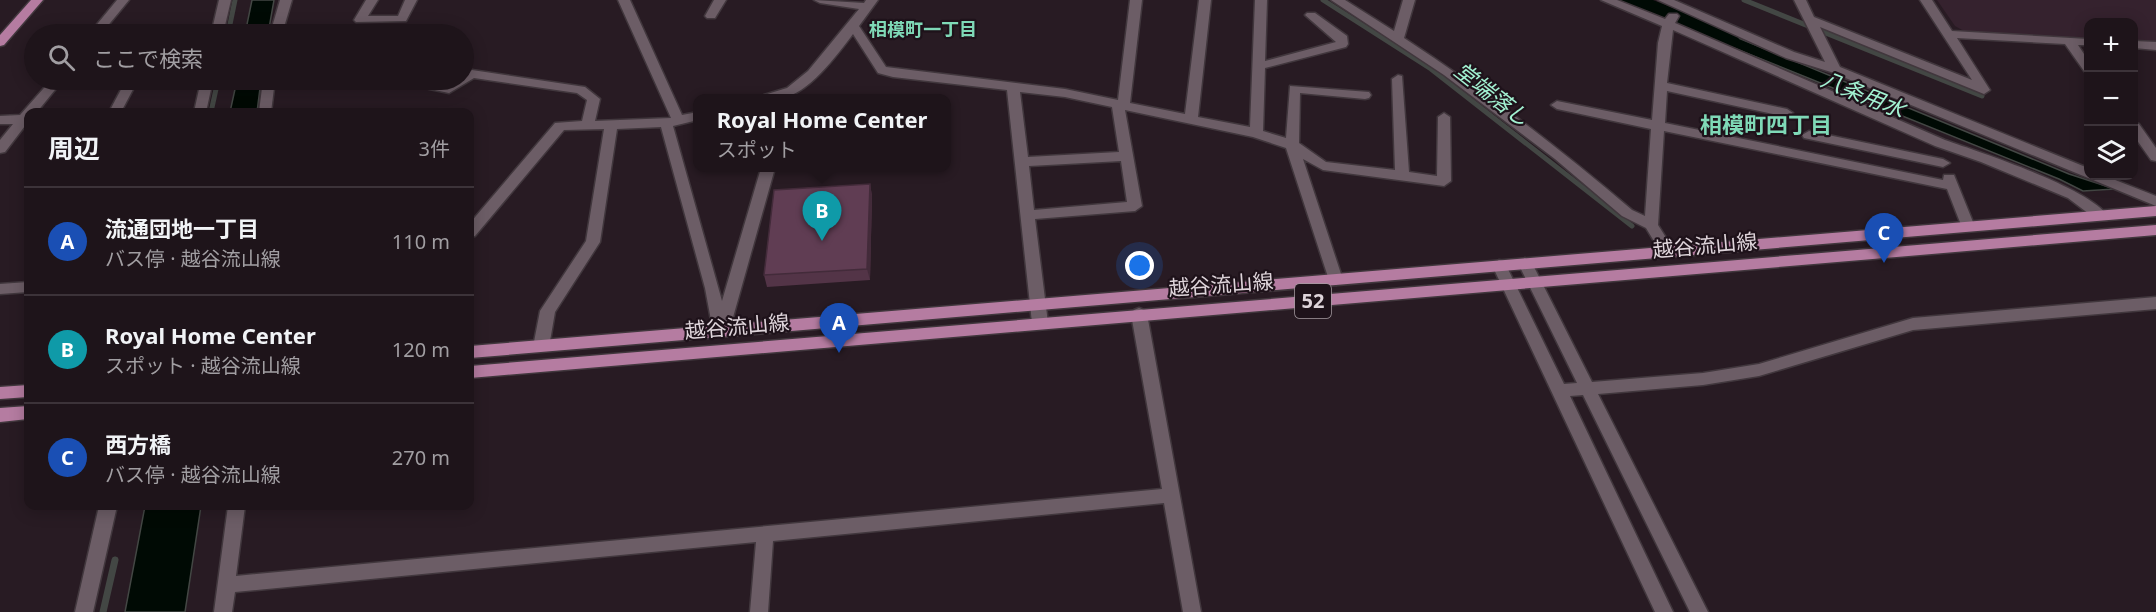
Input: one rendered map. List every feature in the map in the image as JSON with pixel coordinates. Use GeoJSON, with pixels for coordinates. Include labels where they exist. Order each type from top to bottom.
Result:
{"type":"FeatureCollection","features":[{"type":"Feature","properties":{"kind":"main road"},"geometry":{"type":"LineString","coordinates":[[0,42],[38,0]]}},
{"type":"Feature","properties":{"kind":"main road","name":"越谷流山線"},"geometry":{"type":"LineString","coordinates":[[474,352],[2156,212]]}},
{"type":"Feature","properties":{"kind":"main road","name":"越谷流山線"},"geometry":{"type":"LineString","coordinates":[[474,372],[2156,230]]}},
{"type":"Feature","properties":{"kind":"main road"},"geometry":{"type":"LineString","coordinates":[[0,393],[24,391]]}},
{"type":"Feature","properties":{"kind":"main road"},"geometry":{"type":"LineString","coordinates":[[0,415],[24,413]]}},
{"type":"Feature","properties":{"kind":"street"},"geometry":{"type":"LineString","coordinates":[[103,24],[123,0]]}},
{"type":"Feature","properties":{"kind":"street"},"geometry":{"type":"LineString","coordinates":[[219,24],[225,0]]}},
{"type":"Feature","properties":{"kind":"street"},"geometry":{"type":"LineString","coordinates":[[279,24],[287,0]]}},
{"type":"Feature","properties":{"kind":"street"},"geometry":{"type":"LineString","coordinates":[[372,0],[360,20],[402,19],[411,0]]}},
{"type":"Feature","properties":{"kind":"street"},"geometry":{"type":"LineString","coordinates":[[624,0],[672,122],[721,331]]}},
{"type":"Feature","properties":{"kind":"street"},"geometry":{"type":"LineString","coordinates":[[711,16],[720,0]]}},
{"type":"Feature","properties":{"kind":"street"},"geometry":{"type":"LineString","coordinates":[[820,0],[870,4]]}},
{"type":"Feature","properties":{"kind":"street"},"geometry":{"type":"LineString","coordinates":[[1026,215],[1135,206],[1126,156],[1121,106],[1136,0]]}},
{"type":"Feature","properties":{"kind":"street"},"geometry":{"type":"LineString","coordinates":[[1191,120],[1205,0]]}},
{"type":"Feature","properties":{"kind":"street"},"geometry":{"type":"LineString","coordinates":[[1256,133],[1261,0]]}},
{"type":"Feature","properties":{"kind":"street"},"geometry":{"type":"LineString","coordinates":[[1337,0],[1448,72],[1560,156],[1627,213],[1651,225],[1668,252]]}},
{"type":"Feature","properties":{"kind":"street"},"geometry":{"type":"LineString","coordinates":[[1397,40],[1409,0]]}},
{"type":"Feature","properties":{"kind":"street"},"geometry":{"type":"LineString","coordinates":[[1607,0],[1677,12],[1790,55],[1835,69],[2084,172]]}},
{"type":"Feature","properties":{"kind":"street"},"geometry":{"type":"LineString","coordinates":[[1664,0],[1677,12],[1940,143],[2073,195],[2102,217]]}},
{"type":"Feature","properties":{"kind":"street"},"geometry":{"type":"LineString","coordinates":[[1800,0],[1835,69]]}},
{"type":"Feature","properties":{"kind":"street"},"geometry":{"type":"LineString","coordinates":[[1810,19],[1984,90],[1926,0]]}},
{"type":"Feature","properties":{"kind":"street"},"geometry":{"type":"LineString","coordinates":[[790,94],[854,27],[870,4]]}},
{"type":"Feature","properties":{"kind":"street"},"geometry":{"type":"LineString","coordinates":[[1651,225],[1660,125],[1664,43],[1677,12]]}},
{"type":"Feature","properties":{"kind":"street"},"geometry":{"type":"LineString","coordinates":[[1258,66],[1342,44],[1343,39],[1311,15]]}},
{"type":"Feature","properties":{"kind":"street"},"geometry":{"type":"LineString","coordinates":[[854,27],[882,70],[893,74],[1065,93],[1256,133],[1292,145],[1323,166],[1444,181],[1444,117]]}},
{"type":"Feature","properties":{"kind":"street"},"geometry":{"type":"LineString","coordinates":[[1947,34],[2084,42]]}},
{"type":"Feature","properties":{"kind":"street"},"geometry":{"type":"LineString","coordinates":[[2069,41],[2084,62]]}},
{"type":"Feature","properties":{"kind":"street"},"geometry":{"type":"LineString","coordinates":[[2138,45],[2156,46]]}},
{"type":"Feature","properties":{"kind":"street"},"geometry":{"type":"LineString","coordinates":[[474,74],[580,90],[594,99],[587,125]]}},
{"type":"Feature","properties":{"kind":"street"},"geometry":{"type":"LineString","coordinates":[[1398,79],[1402,175]]}},
{"type":"Feature","properties":{"kind":"street"},"geometry":{"type":"LineString","coordinates":[[1013,86],[1040,323]]}},
{"type":"Feature","properties":{"kind":"street"},"geometry":{"type":"LineString","coordinates":[[1661,86],[1787,113]]}},
{"type":"Feature","properties":{"kind":"street"},"geometry":{"type":"LineString","coordinates":[[1336,280],[1294,155],[1292,145],[1294,89],[1365,95]]}},
{"type":"Feature","properties":{"kind":"street"},"geometry":{"type":"LineString","coordinates":[[34,108],[49,90]]}},
{"type":"Feature","properties":{"kind":"street"},"geometry":{"type":"LineString","coordinates":[[117,108],[127,90]]}},
{"type":"Feature","properties":{"kind":"street"},"geometry":{"type":"LineString","coordinates":[[201,108],[205,90]]}},
{"type":"Feature","properties":{"kind":"street"},"geometry":{"type":"LineString","coordinates":[[266,108],[268,90]]}},
{"type":"Feature","properties":{"kind":"street"},"geometry":{"type":"LineString","coordinates":[[1557,105],[1952,186]]}},
{"type":"Feature","properties":{"kind":"street"},"geometry":{"type":"LineString","coordinates":[[0,120],[24,116]]}},
{"type":"Feature","properties":{"kind":"street"},"geometry":{"type":"LineString","coordinates":[[474,227],[561,126],[672,122],[693,117]]}},
{"type":"Feature","properties":{"kind":"street"},"geometry":{"type":"LineString","coordinates":[[0,149],[24,120]]}},
{"type":"Feature","properties":{"kind":"street"},"geometry":{"type":"LineString","coordinates":[[541,346],[548,311],[593,242],[611,125]]}},
{"type":"Feature","properties":{"kind":"street"},"geometry":{"type":"LineString","coordinates":[[2138,134],[2156,157]]}},
{"type":"Feature","properties":{"kind":"street"},"geometry":{"type":"LineString","coordinates":[[1809,135],[1943,163]]}},
{"type":"Feature","properties":{"kind":"street"},"geometry":{"type":"LineString","coordinates":[[1940,143],[1943,163],[1968,226]]}},
{"type":"Feature","properties":{"kind":"street"},"geometry":{"type":"LineString","coordinates":[[1020,162],[1126,156]]}},
{"type":"Feature","properties":{"kind":"street"},"geometry":{"type":"LineString","coordinates":[[721,331],[767,172]]}},
{"type":"Feature","properties":{"kind":"street"},"geometry":{"type":"LineString","coordinates":[[2103,180],[2156,201]]}},
{"type":"Feature","properties":{"kind":"street"},"geometry":{"type":"LineString","coordinates":[[1525,263],[1699,612]]}},
{"type":"Feature","properties":{"kind":"street"},"geometry":{"type":"LineString","coordinates":[[1499,265],[1664,612]]}},
{"type":"Feature","properties":{"kind":"street"},"geometry":{"type":"LineString","coordinates":[[0,290],[24,286]]}},
{"type":"Feature","properties":{"kind":"street"},"geometry":{"type":"LineString","coordinates":[[1559,391],[1743,372],[1786,363],[1885,330],[1913,324],[2156,303]]}},
{"type":"Feature","properties":{"kind":"street"},"geometry":{"type":"LineString","coordinates":[[1139,314],[1192,612]]}},
{"type":"Feature","properties":{"kind":"street"},"geometry":{"type":"LineString","coordinates":[[226,585],[1172,495]]}},
{"type":"Feature","properties":{"kind":"street"},"geometry":{"type":"LineString","coordinates":[[84,612],[107,510]]}},
{"type":"Feature","properties":{"kind":"street"},"geometry":{"type":"LineString","coordinates":[[223,612],[235,510]]}},
{"type":"Feature","properties":{"kind":"street"},"geometry":{"type":"LineString","coordinates":[[759,612],[765,535]]}},
{"type":"Feature","properties":{"kind":"shaded area"},"geometry":{"type":"Polygon","coordinates":[[[1937,0],[2156,0],[2156,43],[2138,42],[2138,18],[2084,18],[2084,39],[1964,31],[1955,26],[1937,0]]]}},
{"type":"Feature","properties":{"kind":"water"},"geometry":{"type":"Polygon","coordinates":[[[252,0],[274,0],[270,24],[247,24],[252,0]]]}},
{"type":"Feature","properties":{"kind":"water"},"geometry":{"type":"Polygon","coordinates":[[[1685,16],[2069,174],[2115,189],[2083,191],[2059,179],[1679,26],[1685,16]]]}},
{"type":"Feature","properties":{"kind":"water"},"geometry":{"type":"Polygon","coordinates":[[[235,90],[260,90],[258,108],[231,108],[235,90]]]}},
{"type":"Feature","properties":{"kind":"water"},"geometry":{"type":"Polygon","coordinates":[[[144,510],[200,510],[185,612],[125,612],[144,510]]]}},
{"type":"Feature","properties":{"kind":"building"},"geometry":{"type":"Polygon","coordinates":[[[870,184],[867,269],[764,275],[774,190],[870,184]]]}},
{"type":"Feature","properties":{"kind":"waterway"},"geometry":{"type":"LineString","coordinates":[[230,24],[235,0]]}},
{"type":"Feature","properties":{"kind":"waterway","name":"堂端落し"},"geometry":{"type":"LineString","coordinates":[[1323,0],[1431,69],[1632,226]]}},
{"type":"Feature","properties":{"kind":"waterway","name":"八条用水"},"geometry":{"type":"LineString","coordinates":[[1630,0],[1725,39]]}},
{"type":"Feature","properties":{"kind":"waterway"},"geometry":{"type":"LineString","coordinates":[[1744,0],[1982,96]]}},
{"type":"Feature","properties":{"kind":"waterway"},"geometry":{"type":"LineString","coordinates":[[212,108],[216,90]]}},
{"type":"Feature","properties":{"kind":"waterway"},"geometry":{"type":"LineString","coordinates":[[103,612],[115,560]]}},
{"type":"Feature","properties":{"kind":"place","name":"Royal Home Center"},"geometry":{"type":"Point","coordinates":[822,241]}},
{"type":"Feature","properties":{"kind":"place","name":"西方橋"},"geometry":{"type":"Point","coordinates":[1884,263]}},
{"type":"Feature","properties":{"kind":"place","name":"流通団地一丁目"},"geometry":{"type":"Point","coordinates":[839,353]}},
{"type":"Feature","properties":{"kind":"district","name":"相模町一丁目"},"geometry":{"type":"Point","coordinates":[923,30]}},
{"type":"Feature","properties":{"kind":"district","name":"相模町四丁目"},"geometry":{"type":"Point","coordinates":[1766,125]}}]}
